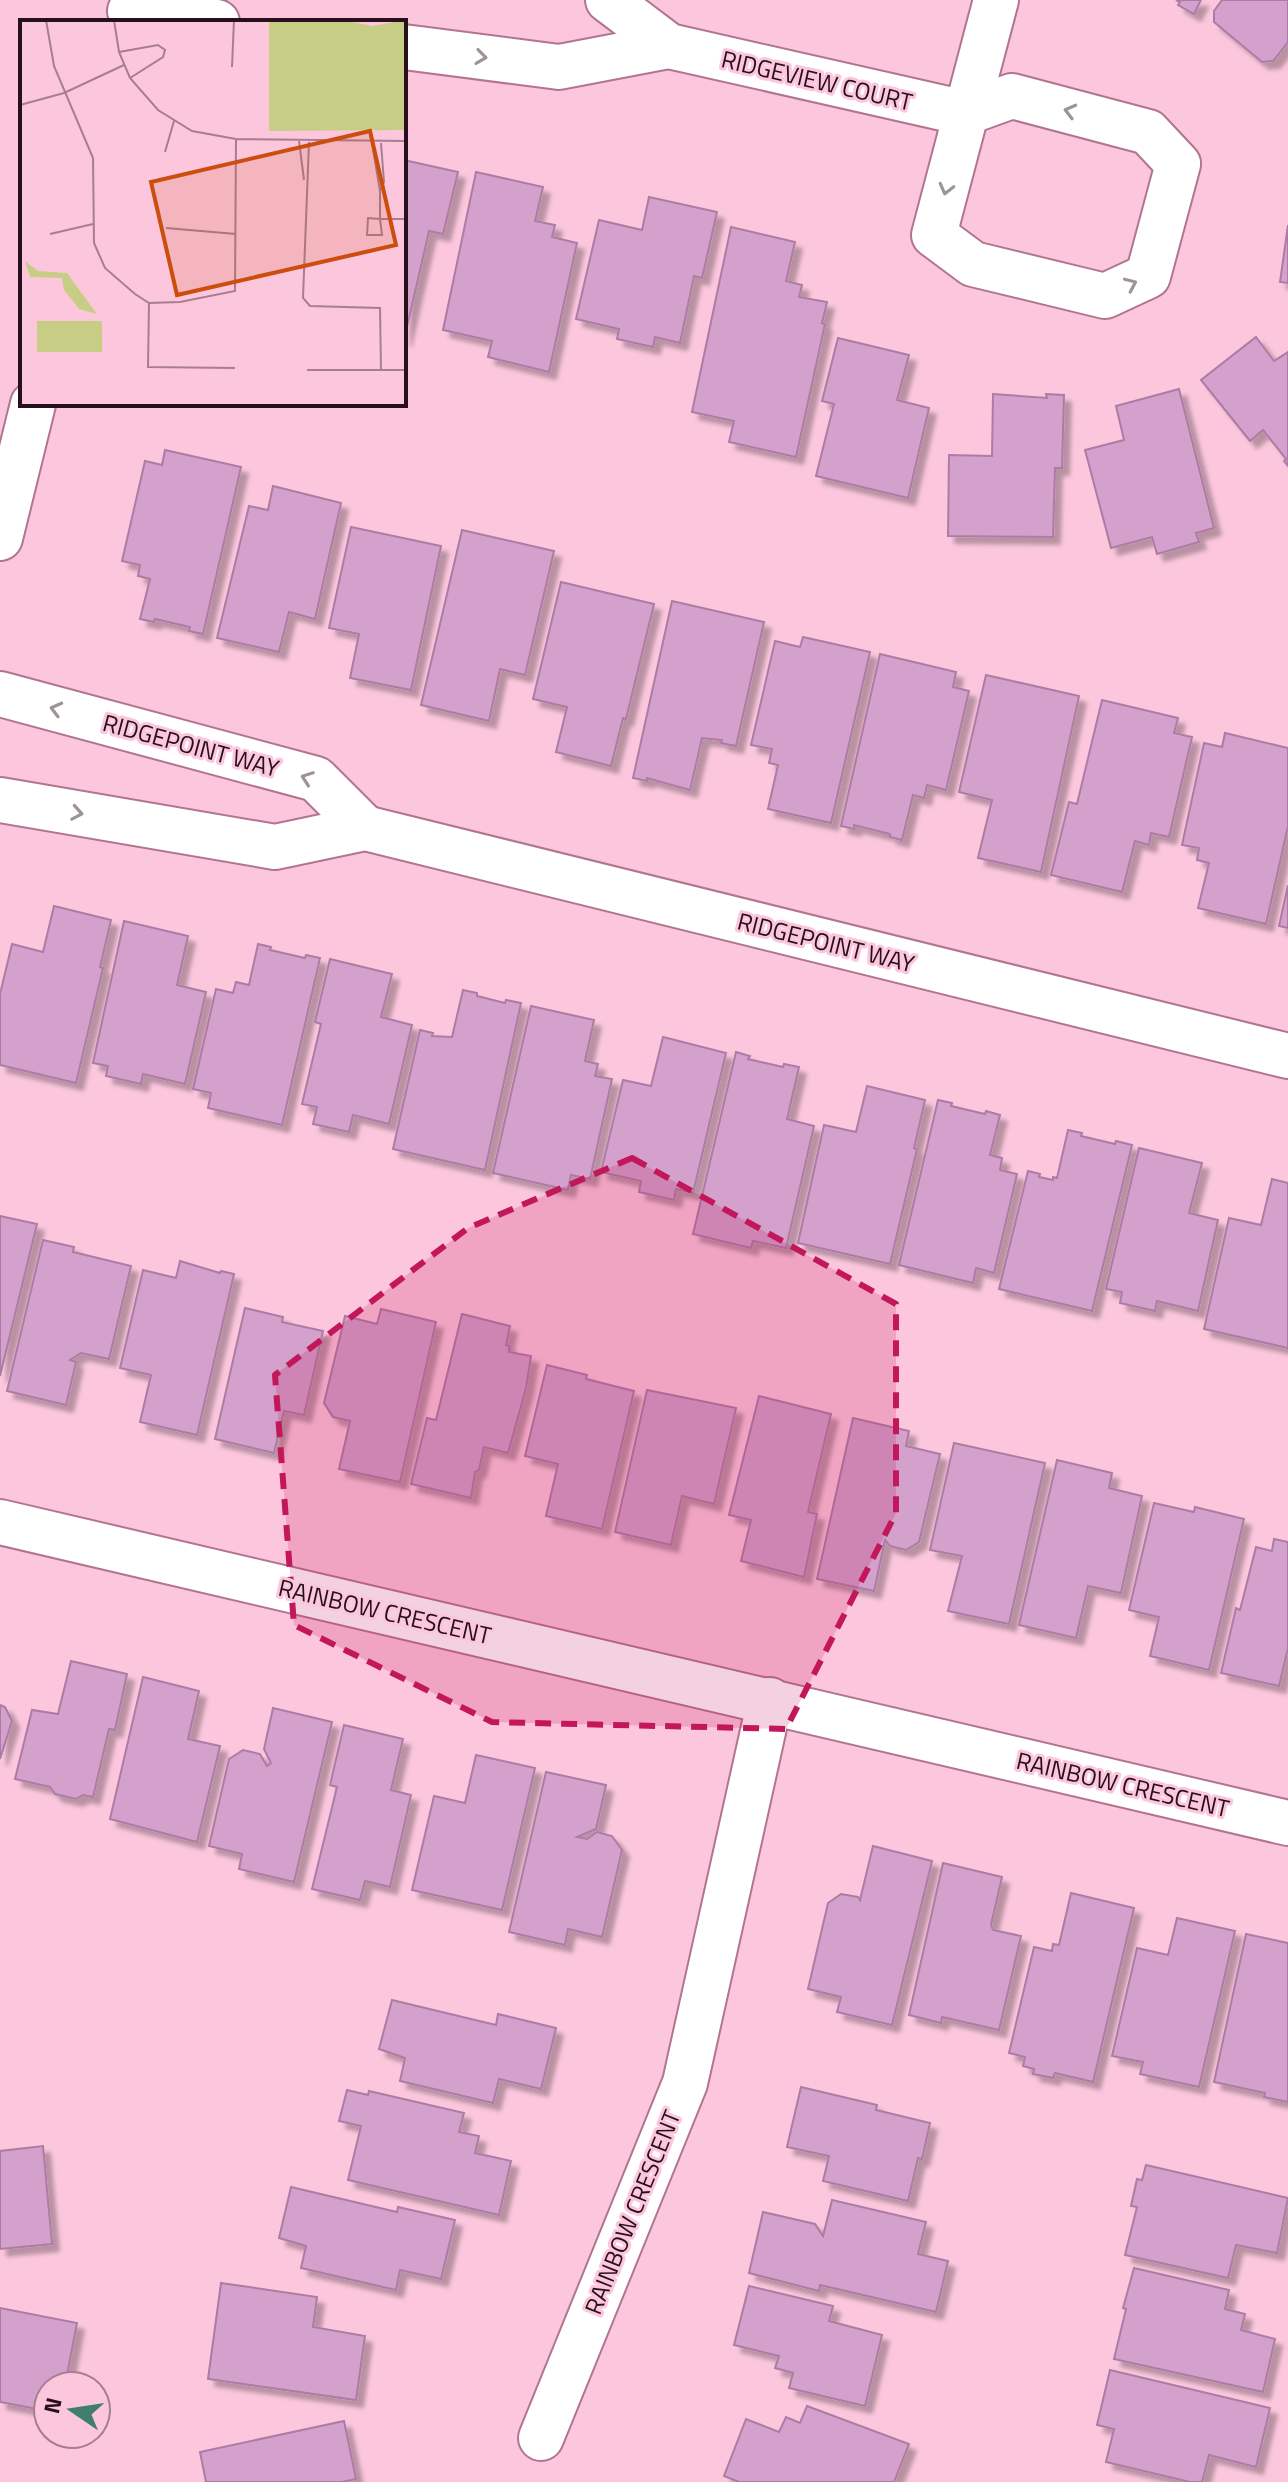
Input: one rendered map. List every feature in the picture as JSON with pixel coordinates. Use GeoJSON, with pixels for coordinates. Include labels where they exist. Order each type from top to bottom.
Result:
{"type":"FeatureCollection","features":[{"type":"Feature","properties":{"kind":"street","name":"RIDGEVIEW COURT"},"geometry":{"type":"LineString","coordinates":[[608,0],[669,46]]}},
{"type":"Feature","properties":{"kind":"street"},"geometry":{"type":"LineString","coordinates":[[965,113],[1012,96],[1148,132],[1178,164],[1148,276],[1105,296],[973,264],[934,235],[965,113],[996,0]]}},
{"type":"Feature","properties":{"kind":"street"},"geometry":{"type":"LineString","coordinates":[[130,11],[201,20]]}},
{"type":"Feature","properties":{"kind":"street","name":"RIDGEVIEW COURT"},"geometry":{"type":"LineString","coordinates":[[406,47],[559,67],[669,46],[965,113]]}},
{"type":"Feature","properties":{"kind":"street"},"geometry":{"type":"LineString","coordinates":[[0,538],[33,406]]}},
{"type":"Feature","properties":{"kind":"street","name":"RIDGEPOINT WAY"},"geometry":{"type":"LineString","coordinates":[[0,694],[316,779],[365,828]]}},
{"type":"Feature","properties":{"kind":"street","name":"RIDGEPOINT WAY"},"geometry":{"type":"LineString","coordinates":[[0,800],[275,847],[365,828],[1288,1056]]}},
{"type":"Feature","properties":{"kind":"street","name":"RAINBOW CRESCENT"},"geometry":{"type":"LineString","coordinates":[[0,1522],[1288,1823]]}},
{"type":"Feature","properties":{"kind":"street","name":"RAINBOW CRESCENT"},"geometry":{"type":"LineString","coordinates":[[541,2438],[685,2083],[770,1700]]}},
{"type":"Feature","properties":{"kind":"highlighted area"},"geometry":{"type":"Polygon","coordinates":[[[632,1158],[896,1304],[896,1513],[786,1729],[492,1722],[294,1625],[275,1375],[468,1228],[632,1158]]]}},
{"type":"Feature","properties":{"kind":"building"},"geometry":{"type":"Polygon","coordinates":[[[1176,0],[1201,0],[1194,14],[1178,5],[1180,2],[1176,0]]]}},
{"type":"Feature","properties":{"kind":"building"},"geometry":{"type":"Polygon","coordinates":[[[1222,0],[1288,0],[1288,42],[1273,61],[1262,62],[1214,22],[1214,11],[1222,0]]]}},
{"type":"Feature","properties":{"kind":"building"},"geometry":{"type":"Polygon","coordinates":[[[406,160],[458,172],[443,234],[429,231],[406,331],[406,160]]]}},
{"type":"Feature","properties":{"kind":"building"},"geometry":{"type":"Polygon","coordinates":[[[476,172],[543,187],[535,221],[555,225],[552,237],[577,243],[549,372],[488,357],[492,341],[443,330],[476,172]]]}},
{"type":"Feature","properties":{"kind":"building"},"geometry":{"type":"Polygon","coordinates":[[[649,197],[717,212],[702,278],[694,276],[680,343],[655,337],[653,347],[617,339],[619,329],[576,319],[599,220],[642,230],[649,197]]]}},
{"type":"Feature","properties":{"kind":"building"},"geometry":{"type":"Polygon","coordinates":[[[1288,225],[1288,283],[1280,282],[1288,225]]]}},
{"type":"Feature","properties":{"kind":"building"},"geometry":{"type":"Polygon","coordinates":[[[731,227],[795,242],[786,281],[802,285],[799,297],[827,302],[796,457],[729,442],[734,421],[692,412],[731,227]]]}},
{"type":"Feature","properties":{"kind":"building"},"geometry":{"type":"Polygon","coordinates":[[[1256,337],[1274,361],[1288,352],[1288,466],[1263,430],[1250,441],[1201,380],[1256,337]]]}},
{"type":"Feature","properties":{"kind":"building"},"geometry":{"type":"Polygon","coordinates":[[[838,338],[909,355],[897,400],[929,408],[908,498],[816,476],[834,404],[822,401],[838,338]]]}},
{"type":"Feature","properties":{"kind":"building"},"geometry":{"type":"Polygon","coordinates":[[[1179,389],[1214,528],[1196,533],[1199,542],[1157,554],[1152,537],[1111,548],[1085,450],[1124,440],[1116,406],[1179,389]]]}},
{"type":"Feature","properties":{"kind":"building"},"geometry":{"type":"Polygon","coordinates":[[[993,394],[1047,398],[1046,394],[1064,395],[1062,468],[1055,468],[1053,537],[948,536],[949,455],[992,456],[993,394]]]}},
{"type":"Feature","properties":{"kind":"building"},"geometry":{"type":"Polygon","coordinates":[[[165,450],[241,467],[203,634],[189,631],[190,627],[140,619],[150,579],[138,576],[140,565],[122,561],[145,461],[162,465],[165,450]]]}},
{"type":"Feature","properties":{"kind":"building"},"geometry":{"type":"Polygon","coordinates":[[[273,486],[341,503],[315,619],[289,612],[279,652],[217,638],[249,506],[268,510],[273,486]]]}},
{"type":"Feature","properties":{"kind":"building"},"geometry":{"type":"Polygon","coordinates":[[[351,527],[441,546],[411,690],[350,678],[359,634],[329,628],[351,527]]]}},
{"type":"Feature","properties":{"kind":"building"},"geometry":{"type":"Polygon","coordinates":[[[462,530],[554,551],[525,675],[500,669],[489,721],[421,705],[462,530]]]}},
{"type":"Feature","properties":{"kind":"building"},"geometry":{"type":"Polygon","coordinates":[[[561,582],[654,604],[626,719],[623,718],[611,766],[556,752],[567,707],[533,699],[561,582]]]}},
{"type":"Feature","properties":{"kind":"building"},"geometry":{"type":"Polygon","coordinates":[[[672,601],[764,622],[736,746],[721,743],[722,740],[702,738],[690,790],[647,778],[647,781],[633,778],[672,601]]]}},
{"type":"Feature","properties":{"kind":"building"},"geometry":{"type":"Polygon","coordinates":[[[803,637],[870,652],[831,823],[768,809],[778,765],[769,763],[772,749],[751,745],[775,641],[800,647],[803,637]]]}},
{"type":"Feature","properties":{"kind":"building"},"geometry":{"type":"Polygon","coordinates":[[[880,654],[956,672],[953,687],[969,691],[946,790],[927,785],[924,798],[913,795],[902,840],[854,825],[854,829],[841,826],[880,654]]]}},
{"type":"Feature","properties":{"kind":"building"},"geometry":{"type":"Polygon","coordinates":[[[986,675],[1079,696],[1041,872],[978,858],[992,800],[959,792],[986,675]]]}},
{"type":"Feature","properties":{"kind":"building"},"geometry":{"type":"Polygon","coordinates":[[[1102,700],[1178,718],[1174,733],[1192,737],[1169,837],[1151,833],[1149,845],[1135,841],[1122,892],[1051,875],[1069,802],[1077,804],[1102,700]]]}},
{"type":"Feature","properties":{"kind":"building"},"geometry":{"type":"Polygon","coordinates":[[[1225,733],[1288,748],[1288,826],[1266,924],[1198,908],[1209,863],[1197,860],[1199,848],[1182,845],[1204,743],[1222,747],[1225,733]]]}},
{"type":"Feature","properties":{"kind":"building"},"geometry":{"type":"Polygon","coordinates":[[[1288,885],[1288,928],[1279,926],[1288,885]]]}},
{"type":"Feature","properties":{"kind":"building"},"geometry":{"type":"Polygon","coordinates":[[[54,906],[111,920],[76,1083],[0,1065],[0,994],[12,944],[43,952],[54,906]]]}},
{"type":"Feature","properties":{"kind":"building"},"geometry":{"type":"Polygon","coordinates":[[[124,921],[188,936],[177,985],[206,992],[185,1084],[143,1074],[141,1084],[106,1076],[108,1066],[93,1063],[124,921]]]}},
{"type":"Feature","properties":{"kind":"building"},"geometry":{"type":"Polygon","coordinates":[[[258,944],[305,958],[306,955],[320,958],[282,1125],[208,1108],[211,1093],[193,1089],[216,989],[233,993],[236,982],[249,985],[258,944]]]}},
{"type":"Feature","properties":{"kind":"building"},"geometry":{"type":"Polygon","coordinates":[[[330,959],[392,974],[381,1017],[412,1025],[389,1124],[353,1115],[349,1132],[313,1124],[317,1107],[302,1104],[321,1024],[315,1022],[330,959]]]}},
{"type":"Feature","properties":{"kind":"building"},"geometry":{"type":"Polygon","coordinates":[[[463,990],[505,1003],[506,1000],[521,1003],[485,1170],[393,1149],[420,1030],[433,1033],[432,1036],[452,1037],[463,990]]]}},
{"type":"Feature","properties":{"kind":"building"},"geometry":{"type":"Polygon","coordinates":[[[531,1006],[594,1020],[585,1061],[598,1064],[595,1076],[612,1079],[590,1179],[571,1175],[568,1190],[493,1173],[531,1006]]]}},
{"type":"Feature","properties":{"kind":"building"},"geometry":{"type":"Polygon","coordinates":[[[663,1037],[726,1053],[693,1193],[676,1189],[674,1200],[639,1192],[641,1181],[601,1172],[623,1080],[651,1086],[663,1037]]]}},
{"type":"Feature","properties":{"kind":"building"},"geometry":{"type":"Polygon","coordinates":[[[736,1052],[750,1056],[748,1059],[783,1067],[784,1064],[799,1067],[787,1119],[814,1126],[786,1248],[753,1241],[751,1248],[693,1234],[736,1052]]]}},
{"type":"Feature","properties":{"kind":"building"},"geometry":{"type":"Polygon","coordinates":[[[867,1086],[925,1100],[914,1148],[917,1149],[890,1264],[798,1243],[824,1125],[856,1132],[867,1086]]]}},
{"type":"Feature","properties":{"kind":"building"},"geometry":{"type":"Polygon","coordinates":[[[938,1100],[952,1103],[951,1106],[1000,1115],[990,1155],[1002,1158],[1000,1170],[1017,1174],[994,1273],[976,1268],[973,1283],[899,1265],[938,1100]]]}},
{"type":"Feature","properties":{"kind":"building"},"geometry":{"type":"Polygon","coordinates":[[[1068,1130],[1115,1144],[1116,1141],[1132,1145],[1092,1311],[999,1289],[1028,1171],[1040,1174],[1039,1177],[1057,1178],[1068,1130]]]}},
{"type":"Feature","properties":{"kind":"building"},"geometry":{"type":"Polygon","coordinates":[[[1139,1148],[1202,1163],[1189,1213],[1218,1220],[1198,1311],[1157,1301],[1155,1311],[1120,1303],[1122,1292],[1106,1289],[1139,1148]]]}},
{"type":"Feature","properties":{"kind":"building"},"geometry":{"type":"Polygon","coordinates":[[[1272,1179],[1288,1183],[1288,1348],[1204,1329],[1229,1218],[1261,1225],[1272,1179]]]}},
{"type":"Feature","properties":{"kind":"building"},"geometry":{"type":"Polygon","coordinates":[[[0,1216],[37,1224],[0,1376],[0,1216]]]}},
{"type":"Feature","properties":{"kind":"building"},"geometry":{"type":"Polygon","coordinates":[[[43,1240],[74,1247],[73,1252],[131,1266],[109,1359],[81,1353],[70,1360],[76,1362],[66,1405],[7,1391],[43,1240]]]}},
{"type":"Feature","properties":{"kind":"building"},"geometry":{"type":"Polygon","coordinates":[[[180,1261],[234,1274],[197,1435],[140,1422],[151,1375],[120,1368],[143,1270],[176,1278],[180,1261]]]}},
{"type":"Feature","properties":{"kind":"building"},"geometry":{"type":"Polygon","coordinates":[[[245,1308],[283,1317],[282,1322],[323,1331],[304,1415],[284,1411],[274,1453],[215,1439],[245,1308]]]}},
{"type":"Feature","properties":{"kind":"building"},"geometry":{"type":"Polygon","coordinates":[[[381,1309],[436,1322],[400,1482],[339,1469],[350,1421],[333,1417],[324,1403],[345,1316],[377,1324],[381,1309]]]}},
{"type":"Feature","properties":{"kind":"building"},"geometry":{"type":"Polygon","coordinates":[[[462,1314],[510,1326],[506,1345],[509,1352],[531,1356],[526,1388],[508,1453],[484,1447],[479,1470],[475,1472],[471,1498],[411,1484],[427,1418],[436,1420],[462,1314]]]}},
{"type":"Feature","properties":{"kind":"building"},"geometry":{"type":"Polygon","coordinates":[[[547,1365],[634,1391],[602,1529],[546,1516],[558,1464],[525,1456],[547,1365]]]}},
{"type":"Feature","properties":{"kind":"building"},"geometry":{"type":"Polygon","coordinates":[[[647,1390],[736,1408],[714,1504],[682,1496],[671,1545],[615,1532],[647,1390]]]}},
{"type":"Feature","properties":{"kind":"building"},"geometry":{"type":"Polygon","coordinates":[[[759,1396],[831,1414],[808,1512],[817,1514],[804,1577],[741,1561],[751,1520],[729,1515],[759,1396]]]}},
{"type":"Feature","properties":{"kind":"building"},"geometry":{"type":"Polygon","coordinates":[[[853,1418],[909,1431],[906,1446],[940,1454],[919,1542],[906,1550],[890,1546],[885,1540],[874,1591],[817,1579],[853,1418]]]}},
{"type":"Feature","properties":{"kind":"building"},"geometry":{"type":"Polygon","coordinates":[[[954,1443],[1045,1463],[1009,1624],[948,1611],[962,1556],[930,1550],[954,1443]]]}},
{"type":"Feature","properties":{"kind":"building"},"geometry":{"type":"Polygon","coordinates":[[[1057,1460],[1112,1473],[1109,1488],[1142,1496],[1121,1593],[1088,1586],[1076,1638],[1019,1625],[1057,1460]]]}},
{"type":"Feature","properties":{"kind":"building"},"geometry":{"type":"Polygon","coordinates":[[[1154,1503],[1194,1512],[1195,1507],[1244,1519],[1209,1670],[1150,1656],[1159,1617],[1129,1610],[1154,1503]]]}},
{"type":"Feature","properties":{"kind":"building"},"geometry":{"type":"Polygon","coordinates":[[[1274,1539],[1288,1542],[1288,1648],[1279,1686],[1221,1673],[1236,1608],[1240,1610],[1256,1547],[1272,1551],[1274,1539]]]}},
{"type":"Feature","properties":{"kind":"building"},"geometry":{"type":"Polygon","coordinates":[[[71,1661],[127,1674],[115,1730],[109,1729],[93,1797],[83,1795],[76,1799],[55,1794],[50,1787],[15,1779],[32,1710],[58,1714],[71,1661]]]}},
{"type":"Feature","properties":{"kind":"building"},"geometry":{"type":"Polygon","coordinates":[[[143,1677],[199,1691],[188,1739],[220,1746],[197,1842],[110,1819],[143,1677]]]}},
{"type":"Feature","properties":{"kind":"building"},"geometry":{"type":"Polygon","coordinates":[[[0,1705],[5,1707],[12,1721],[0,1759],[0,1705]]]}},
{"type":"Feature","properties":{"kind":"building"},"geometry":{"type":"Polygon","coordinates":[[[273,1708],[332,1722],[294,1882],[239,1869],[242,1854],[209,1846],[229,1759],[243,1750],[260,1754],[267,1766],[271,1763],[264,1749],[273,1708]]]}},
{"type":"Feature","properties":{"kind":"building"},"geometry":{"type":"Polygon","coordinates":[[[344,1725],[403,1739],[391,1790],[411,1795],[390,1887],[365,1881],[360,1900],[312,1889],[337,1787],[330,1785],[344,1725]]]}},
{"type":"Feature","properties":{"kind":"building"},"geometry":{"type":"Polygon","coordinates":[[[476,1755],[535,1768],[502,1910],[412,1890],[434,1796],[465,1803],[476,1755]]]}},
{"type":"Feature","properties":{"kind":"building"},"geometry":{"type":"Polygon","coordinates":[[[546,1772],[606,1785],[596,1829],[577,1837],[587,1839],[597,1832],[612,1836],[622,1850],[602,1937],[568,1929],[565,1945],[509,1932],[546,1772]]]}},
{"type":"Feature","properties":{"kind":"building"},"geometry":{"type":"Polygon","coordinates":[[[873,1846],[932,1861],[892,2025],[837,2012],[841,1997],[808,1989],[828,1903],[841,1894],[860,1900],[873,1846]]]}},
{"type":"Feature","properties":{"kind":"building"},"geometry":{"type":"Polygon","coordinates":[[[943,1863],[1002,1877],[991,1925],[993,1930],[1021,1936],[999,2030],[942,2017],[941,2023],[909,2015],[943,1863]]]}},
{"type":"Feature","properties":{"kind":"building"},"geometry":{"type":"Polygon","coordinates":[[[1071,1893],[1134,1908],[1093,2082],[1055,2073],[1053,2078],[1033,2074],[1034,2069],[1023,2066],[1025,2057],[1009,2053],[1034,1947],[1052,1951],[1053,1944],[1059,1945],[1071,1893]]]}},
{"type":"Feature","properties":{"kind":"building"},"geometry":{"type":"Polygon","coordinates":[[[1177,1918],[1235,1931],[1199,2087],[1140,2074],[1143,2062],[1112,2056],[1137,1948],[1168,1955],[1177,1918]]]}},
{"type":"Feature","properties":{"kind":"building"},"geometry":{"type":"Polygon","coordinates":[[[1246,1934],[1288,1943],[1288,2102],[1264,2097],[1265,2093],[1214,2082],[1246,1934]]]}},
{"type":"Feature","properties":{"kind":"building"},"geometry":{"type":"Polygon","coordinates":[[[392,2000],[496,2025],[498,2014],[556,2028],[541,2089],[499,2079],[493,2103],[400,2081],[405,2058],[379,2049],[392,2000]]]}},
{"type":"Feature","properties":{"kind":"building"},"geometry":{"type":"Polygon","coordinates":[[[801,2087],[877,2105],[876,2110],[930,2123],[908,2201],[823,2181],[829,2156],[787,2147],[801,2087]]]}},
{"type":"Feature","properties":{"kind":"building"},"geometry":{"type":"Polygon","coordinates":[[[347,2090],[368,2095],[369,2091],[464,2113],[459,2132],[479,2136],[475,2153],[511,2161],[499,2215],[348,2180],[361,2126],[339,2121],[347,2090]]]}},
{"type":"Feature","properties":{"kind":"building"},"geometry":{"type":"Polygon","coordinates":[[[43,2146],[52,2244],[0,2249],[0,2151],[43,2146]]]}},
{"type":"Feature","properties":{"kind":"building"},"geometry":{"type":"Polygon","coordinates":[[[1146,2165],[1288,2198],[1277,2253],[1236,2245],[1228,2278],[1125,2255],[1137,2207],[1131,2206],[1137,2179],[1142,2180],[1146,2165]]]}},
{"type":"Feature","properties":{"kind":"building"},"geometry":{"type":"Polygon","coordinates":[[[291,2187],[397,2212],[398,2207],[455,2220],[441,2279],[400,2270],[396,2290],[301,2268],[306,2246],[279,2238],[291,2187]]]}},
{"type":"Feature","properties":{"kind":"building"},"geometry":{"type":"Polygon","coordinates":[[[832,2200],[926,2222],[918,2254],[948,2261],[936,2312],[820,2285],[819,2291],[749,2273],[763,2212],[815,2224],[823,2236],[832,2200]]]}},
{"type":"Feature","properties":{"kind":"building"},"geometry":{"type":"Polygon","coordinates":[[[1134,2268],[1229,2290],[1225,2309],[1245,2314],[1241,2330],[1275,2339],[1263,2392],[1114,2359],[1134,2268]]]}},
{"type":"Feature","properties":{"kind":"building"},"geometry":{"type":"Polygon","coordinates":[[[221,2283],[317,2297],[313,2327],[365,2336],[356,2400],[208,2379],[221,2283]]]}},
{"type":"Feature","properties":{"kind":"building"},"geometry":{"type":"Polygon","coordinates":[[[749,2286],[833,2306],[829,2321],[882,2335],[865,2406],[789,2388],[793,2373],[775,2368],[779,2356],[734,2345],[749,2286]]]}},
{"type":"Feature","properties":{"kind":"building"},"geometry":{"type":"Polygon","coordinates":[[[0,2308],[77,2323],[68,2370],[32,2370],[32,2408],[0,2402],[0,2308]]]}},
{"type":"Feature","properties":{"kind":"building"},"geometry":{"type":"Polygon","coordinates":[[[1110,2370],[1270,2408],[1256,2467],[1209,2455],[1202,2482],[1190,2482],[1106,2462],[1114,2429],[1097,2425],[1110,2370]]]}},
{"type":"Feature","properties":{"kind":"building"},"geometry":{"type":"Polygon","coordinates":[[[807,2406],[909,2444],[894,2482],[739,2482],[724,2476],[746,2419],[779,2432],[786,2417],[800,2423],[807,2406]]]}},
{"type":"Feature","properties":{"kind":"building"},"geometry":{"type":"Polygon","coordinates":[[[344,2421],[356,2479],[342,2482],[206,2482],[200,2452],[344,2421]]]}}]}
